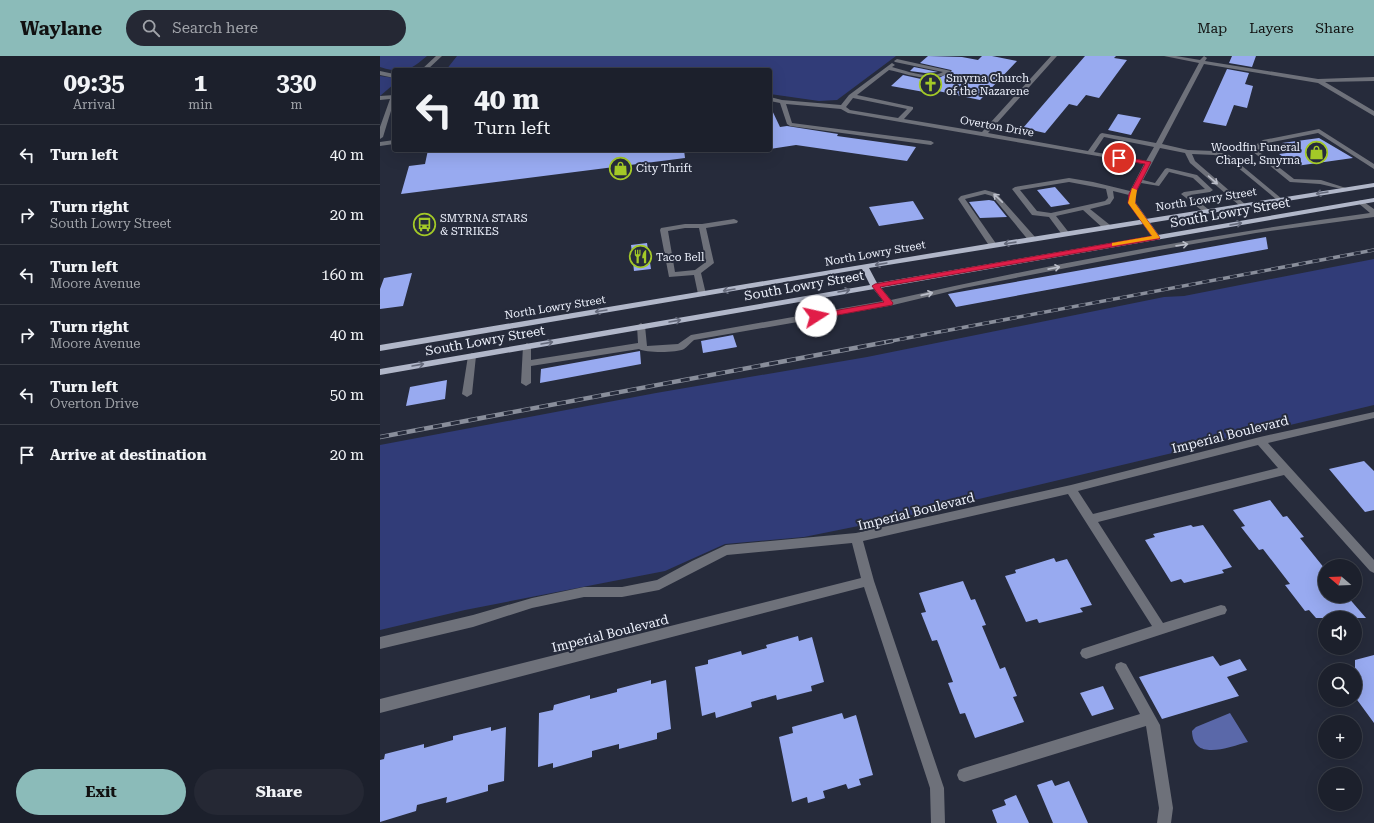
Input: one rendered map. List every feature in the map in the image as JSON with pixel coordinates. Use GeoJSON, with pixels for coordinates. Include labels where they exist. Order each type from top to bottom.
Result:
{"type":"FeatureCollection","features":[{"type":"Feature","properties":{"kind":"main road","name":"North Lowry Street"},"geometry":{"type":"LineString","coordinates":[[380,348],[992,245],[1374,184]]}},
{"type":"Feature","properties":{"kind":"main road"},"geometry":{"type":"LineString","coordinates":[[1344,189],[1361,202]]}},
{"type":"Feature","properties":{"kind":"main road","name":"South Lowry Street"},"geometry":{"type":"LineString","coordinates":[[380,372],[1374,200]]}},
{"type":"Feature","properties":{"kind":"main road"},"geometry":{"type":"LineString","coordinates":[[864,267],[875,286]]}},
{"type":"Feature","properties":{"kind":"street"},"geometry":{"type":"LineString","coordinates":[[426,68],[439,56]]}},
{"type":"Feature","properties":{"kind":"street"},"geometry":{"type":"LineString","coordinates":[[843,107],[851,96],[903,56]]}},
{"type":"Feature","properties":{"kind":"street"},"geometry":{"type":"LineString","coordinates":[[984,134],[1054,56]]}},
{"type":"Feature","properties":{"kind":"street"},"geometry":{"type":"LineString","coordinates":[[1167,56],[1203,59],[1318,80],[1374,79]]}},
{"type":"Feature","properties":{"kind":"street"},"geometry":{"type":"LineString","coordinates":[[1156,238],[1132,203],[1132,194],[1203,59]]}},
{"type":"Feature","properties":{"kind":"street"},"geometry":{"type":"LineString","coordinates":[[888,68],[931,77],[943,76],[948,71],[897,61]]}},
{"type":"Feature","properties":{"kind":"street"},"geometry":{"type":"LineString","coordinates":[[380,74],[392,76]]}},
{"type":"Feature","properties":{"kind":"street"},"geometry":{"type":"LineString","coordinates":[[1318,80],[1374,114]]}},
{"type":"Feature","properties":{"kind":"street"},"geometry":{"type":"LineString","coordinates":[[851,96],[911,108],[900,120]]}},
{"type":"Feature","properties":{"kind":"street"},"geometry":{"type":"LineString","coordinates":[[380,98],[392,97]]}},
{"type":"Feature","properties":{"kind":"street"},"geometry":{"type":"LineString","coordinates":[[380,133],[392,100]]}},
{"type":"Feature","properties":{"kind":"street","name":"Overton Drive"},"geometry":{"type":"LineString","coordinates":[[772,100],[782,102],[843,107],[848,111],[1148,162]]}},
{"type":"Feature","properties":{"kind":"street"},"geometry":{"type":"LineString","coordinates":[[782,102],[790,124],[931,143]]}},
{"type":"Feature","properties":{"kind":"street"},"geometry":{"type":"LineString","coordinates":[[1344,189],[1321,182],[1292,181],[1255,151],[1259,145],[1265,141],[1319,131],[1374,167]]}},
{"type":"Feature","properties":{"kind":"street"},"geometry":{"type":"LineString","coordinates":[[1090,153],[1102,135],[1188,152],[1221,154],[1227,156],[1279,199]]}},
{"type":"Feature","properties":{"kind":"street"},"geometry":{"type":"LineString","coordinates":[[380,144],[392,142]]}},
{"type":"Feature","properties":{"kind":"street"},"geometry":{"type":"LineString","coordinates":[[1188,152],[1192,162],[1242,205]]}},
{"type":"Feature","properties":{"kind":"street"},"geometry":{"type":"LineString","coordinates":[[1139,181],[1157,185],[1167,170],[1195,176],[1210,190],[1184,194],[1205,211]]}},
{"type":"Feature","properties":{"kind":"street"},"geometry":{"type":"LineString","coordinates":[[1109,188],[1111,198],[1108,203],[1051,215],[1035,213],[1016,189],[1069,180],[1109,188],[1132,194]]}},
{"type":"Feature","properties":{"kind":"street"},"geometry":{"type":"LineString","coordinates":[[992,245],[961,199],[963,197],[985,192],[994,194],[1032,239]]}},
{"type":"Feature","properties":{"kind":"street"},"geometry":{"type":"LineString","coordinates":[[1361,202],[1373,212]]}},
{"type":"Feature","properties":{"kind":"street"},"geometry":{"type":"LineString","coordinates":[[1084,208],[1107,227]]}},
{"type":"Feature","properties":{"kind":"street"},"geometry":{"type":"LineString","coordinates":[[641,326],[643,348],[652,349],[680,346],[691,338],[889,303],[964,286],[1075,264],[1256,231],[1305,226],[1373,212]]}},
{"type":"Feature","properties":{"kind":"street"},"geometry":{"type":"LineString","coordinates":[[1293,214],[1305,226]]}},
{"type":"Feature","properties":{"kind":"street"},"geometry":{"type":"LineString","coordinates":[[1051,215],[1066,234]]}},
{"type":"Feature","properties":{"kind":"street"},"geometry":{"type":"LineString","coordinates":[[702,226],[710,263],[697,272],[672,275],[664,230],[685,226],[702,226],[734,221]]}},
{"type":"Feature","properties":{"kind":"street"},"geometry":{"type":"LineString","coordinates":[[697,272],[702,294]]}},
{"type":"Feature","properties":{"kind":"street"},"geometry":{"type":"LineString","coordinates":[[875,286],[889,303]]}},
{"type":"Feature","properties":{"kind":"street"},"geometry":{"type":"LineString","coordinates":[[527,364],[643,345]]}},
{"type":"Feature","properties":{"kind":"street"},"geometry":{"type":"LineString","coordinates":[[526,383],[527,346]]}},
{"type":"Feature","properties":{"kind":"street"},"geometry":{"type":"LineString","coordinates":[[467,394],[472,356]]}},
{"type":"Feature","properties":{"kind":"street","name":"Imperial Boulevard"},"geometry":{"type":"LineString","coordinates":[[380,706],[868,582],[856,538],[1071,489],[1260,440],[1374,414]]}},
{"type":"Feature","properties":{"kind":"street"},"geometry":{"type":"LineString","coordinates":[[1260,440],[1374,568]]}},
{"type":"Feature","properties":{"kind":"street"},"geometry":{"type":"LineString","coordinates":[[1090,519],[1286,470]]}},
{"type":"Feature","properties":{"kind":"street"},"geometry":{"type":"LineString","coordinates":[[1071,489],[1160,630]]}},
{"type":"Feature","properties":{"kind":"street"},"geometry":{"type":"LineString","coordinates":[[380,643],[473,621],[532,603],[584,592],[622,592],[659,585],[696,564],[726,550],[856,538]]}},
{"type":"Feature","properties":{"kind":"street"},"geometry":{"type":"LineString","coordinates":[[868,582],[937,788],[938,823]]}},
{"type":"Feature","properties":{"kind":"street"},"geometry":{"type":"LineString","coordinates":[[1086,654],[1221,610]]}},
{"type":"Feature","properties":{"kind":"street"},"geometry":{"type":"LineString","coordinates":[[1121,668],[1153,725],[1166,808],[1164,823]]}},
{"type":"Feature","properties":{"kind":"street"},"geometry":{"type":"LineString","coordinates":[[964,775],[1149,718]]}},
{"type":"Feature","properties":{"kind":"shaded area"},"geometry":{"type":"Polygon","coordinates":[[[380,56],[427,56],[410,68],[392,68],[392,70],[380,67],[380,56]]]}},
{"type":"Feature","properties":{"kind":"shaded area"},"geometry":{"type":"Polygon","coordinates":[[[457,56],[896,56],[837,100],[819,101],[772,94],[772,68],[448,68],[457,56]]]}},
{"type":"Feature","properties":{"kind":"shaded area"},"geometry":{"type":"Polygon","coordinates":[[[380,76],[392,78],[392,86],[380,96],[380,76]]]}},
{"type":"Feature","properties":{"kind":"shaded area"},"geometry":{"type":"Polygon","coordinates":[[[1374,259],[1374,405],[903,517],[804,537],[725,544],[665,571],[465,610],[380,630],[380,445],[656,393],[867,357],[1164,297],[1184,296],[1374,259]]]}},
{"type":"Feature","properties":{"kind":"shaded area"},"geometry":{"type":"Polygon","coordinates":[[[1230,713],[1248,742],[1213,750],[1198,746],[1194,741],[1192,731],[1196,727],[1230,713]]]}},
{"type":"Feature","properties":{"kind":"building"},"geometry":{"type":"Polygon","coordinates":[[[928,56],[962,57],[978,60],[982,56],[992,56],[1017,61],[980,100],[938,91],[935,94],[891,86],[903,75],[921,79],[937,79],[952,71],[920,63],[928,56]]]}},
{"type":"Feature","properties":{"kind":"building"},"geometry":{"type":"Polygon","coordinates":[[[1085,56],[1116,56],[1114,58],[1127,60],[1099,98],[1086,95],[1077,106],[1069,104],[1045,133],[1023,128],[1085,56]]]}},
{"type":"Feature","properties":{"kind":"building"},"geometry":{"type":"Polygon","coordinates":[[[1232,56],[1256,56],[1252,67],[1229,63],[1232,56]]]}},
{"type":"Feature","properties":{"kind":"building"},"geometry":{"type":"Polygon","coordinates":[[[914,67],[938,72],[925,73],[910,71],[914,67]]]}},
{"type":"Feature","properties":{"kind":"building"},"geometry":{"type":"Polygon","coordinates":[[[1227,69],[1249,73],[1245,84],[1253,86],[1247,108],[1234,105],[1226,126],[1203,122],[1227,69]]]}},
{"type":"Feature","properties":{"kind":"building"},"geometry":{"type":"Polygon","coordinates":[[[772,110],[780,127],[787,126],[838,134],[837,136],[916,147],[907,161],[796,145],[772,149],[772,110]]]}},
{"type":"Feature","properties":{"kind":"building"},"geometry":{"type":"Polygon","coordinates":[[[1118,114],[1141,118],[1131,135],[1108,130],[1118,114]]]}},
{"type":"Feature","properties":{"kind":"building","name":"Woodfin Funeral Chapel, Smyrna"},"geometry":{"type":"Polygon","coordinates":[[[1319,138],[1353,158],[1296,166],[1279,154],[1294,152],[1282,143],[1319,138]]]}},
{"type":"Feature","properties":{"kind":"building"},"geometry":{"type":"Polygon","coordinates":[[[428,152],[684,152],[685,158],[401,194],[409,166],[425,164],[428,152]]]}},
{"type":"Feature","properties":{"kind":"building"},"geometry":{"type":"Polygon","coordinates":[[[1055,187],[1070,204],[1051,207],[1037,190],[1055,187]]]}},
{"type":"Feature","properties":{"kind":"building"},"geometry":{"type":"Polygon","coordinates":[[[913,201],[924,219],[879,226],[869,207],[913,201]]]}},
{"type":"Feature","properties":{"kind":"building"},"geometry":{"type":"Polygon","coordinates":[[[994,201],[1007,217],[980,218],[969,202],[994,201]]]}},
{"type":"Feature","properties":{"kind":"building"},"geometry":{"type":"Polygon","coordinates":[[[1266,237],[1268,249],[956,307],[948,294],[1266,237]]]}},
{"type":"Feature","properties":{"kind":"building","name":"Taco Bell"},"geometry":{"type":"Polygon","coordinates":[[[647,243],[651,269],[634,271],[631,245],[647,243]]]}},
{"type":"Feature","properties":{"kind":"building"},"geometry":{"type":"Polygon","coordinates":[[[412,273],[403,306],[380,309],[380,289],[384,278],[412,273]]]}},
{"type":"Feature","properties":{"kind":"building"},"geometry":{"type":"Polygon","coordinates":[[[733,335],[737,347],[703,353],[701,341],[733,335]]]}},
{"type":"Feature","properties":{"kind":"building"},"geometry":{"type":"Polygon","coordinates":[[[640,351],[641,364],[540,383],[541,369],[640,351]]]}},
{"type":"Feature","properties":{"kind":"building"},"geometry":{"type":"Polygon","coordinates":[[[447,380],[445,399],[406,406],[410,387],[447,380]]]}},
{"type":"Feature","properties":{"kind":"building"},"geometry":{"type":"Polygon","coordinates":[[[1364,461],[1374,471],[1374,510],[1365,512],[1329,469],[1364,461]]]}},
{"type":"Feature","properties":{"kind":"building"},"geometry":{"type":"Polygon","coordinates":[[[1270,500],[1283,517],[1287,516],[1304,537],[1300,538],[1318,560],[1318,603],[1353,603],[1360,611],[1318,611],[1318,618],[1316,618],[1309,610],[1305,611],[1285,585],[1290,584],[1263,549],[1259,550],[1241,527],[1245,526],[1233,510],[1270,500]]]}},
{"type":"Feature","properties":{"kind":"building"},"geometry":{"type":"Polygon","coordinates":[[[1191,525],[1193,527],[1203,525],[1232,567],[1222,570],[1224,573],[1184,583],[1181,579],[1171,582],[1145,540],[1155,537],[1153,534],[1191,525]]]}},
{"type":"Feature","properties":{"kind":"building"},"geometry":{"type":"Polygon","coordinates":[[[1054,558],[1056,562],[1067,559],[1092,605],[1080,608],[1083,612],[1039,623],[1037,619],[1026,622],[1005,576],[1016,573],[1015,570],[1054,558]]]}},
{"type":"Feature","properties":{"kind":"building"},"geometry":{"type":"Polygon","coordinates":[[[963,581],[971,600],[975,599],[986,625],[982,626],[1000,669],[1005,667],[1017,696],[1013,697],[1024,722],[975,738],[965,713],[960,714],[948,683],[953,682],[937,640],[932,641],[921,613],[926,612],[919,593],[963,581]]]}},
{"type":"Feature","properties":{"kind":"building"},"geometry":{"type":"Polygon","coordinates":[[[798,636],[799,641],[812,637],[824,682],[811,686],[812,691],[777,700],[776,695],[751,702],[752,707],[716,718],[715,712],[702,716],[695,667],[708,664],[708,660],[741,651],[742,655],[767,648],[766,645],[798,636]]]}},
{"type":"Feature","properties":{"kind":"building"},"geometry":{"type":"Polygon","coordinates":[[[1374,655],[1374,723],[1362,707],[1362,663],[1355,663],[1355,660],[1374,655]]]}},
{"type":"Feature","properties":{"kind":"building"},"geometry":{"type":"Polygon","coordinates":[[[1213,656],[1220,666],[1240,659],[1247,670],[1227,677],[1239,696],[1162,719],[1139,677],[1213,656]]]}},
{"type":"Feature","properties":{"kind":"building"},"geometry":{"type":"Polygon","coordinates":[[[651,680],[651,684],[666,680],[671,729],[657,733],[657,739],[619,749],[619,744],[592,751],[592,757],[553,768],[553,763],[538,767],[539,713],[553,710],[554,705],[590,695],[590,699],[617,692],[617,689],[651,680]]]}},
{"type":"Feature","properties":{"kind":"building"},"geometry":{"type":"Polygon","coordinates":[[[1103,686],[1114,709],[1092,716],[1080,693],[1103,686]]]}},
{"type":"Feature","properties":{"kind":"building"},"geometry":{"type":"Polygon","coordinates":[[[842,713],[844,719],[856,715],[873,775],[859,779],[861,785],[848,789],[846,784],[823,791],[825,798],[808,803],[807,797],[792,802],[779,737],[793,733],[792,727],[842,713]]]}},
{"type":"Feature","properties":{"kind":"building"},"geometry":{"type":"Polygon","coordinates":[[[491,727],[491,731],[506,727],[504,781],[488,785],[488,791],[446,803],[447,797],[417,805],[416,811],[380,822],[380,760],[384,759],[385,754],[424,744],[424,748],[453,740],[453,736],[491,727]]]}},
{"type":"Feature","properties":{"kind":"building"},"geometry":{"type":"Polygon","coordinates":[[[1052,780],[1055,786],[1069,781],[1088,823],[1053,823],[1037,785],[1052,780]]]}},
{"type":"Feature","properties":{"kind":"building"},"geometry":{"type":"Polygon","coordinates":[[[1016,795],[1029,823],[997,823],[992,810],[1006,805],[1004,800],[1016,795]]]}},
{"type":"Feature","properties":{"kind":"railway"},"geometry":{"type":"LineString","coordinates":[[886,342],[1374,250]]}},
{"type":"Feature","properties":{"kind":"railway"},"geometry":{"type":"LineString","coordinates":[[380,437],[892,341]]}},
{"type":"Feature","properties":{"kind":"slow traffic"},"geometry":{"type":"LineString","coordinates":[[1114,245],[1156,238],[1132,203],[1131,198],[1134,190]]}},
{"type":"Feature","properties":{"kind":"place","name":"Smyrna Church of the Nazarene"},"geometry":{"type":"Point","coordinates":[931,84]}},
{"type":"Feature","properties":{"kind":"place","name":"Woodfin Funeral Chapel, Smyrna"},"geometry":{"type":"Point","coordinates":[1316,153]}},
{"type":"Feature","properties":{"kind":"place","name":"City Thrift"},"geometry":{"type":"Point","coordinates":[621,168]}},
{"type":"Feature","properties":{"kind":"place","name":"SMYRNA STARS & STRIKES"},"geometry":{"type":"Point","coordinates":[425,224]}},
{"type":"Feature","properties":{"kind":"place","name":"Taco Bell"},"geometry":{"type":"Point","coordinates":[641,257]}},
{"type":"Feature","properties":{"kind":"route"},"geometry":{"type":"LineString","coordinates":[[816,316],[889,303],[875,286],[1156,238],[1134,207],[1131,198],[1148,162],[1119,158]]}}]}
